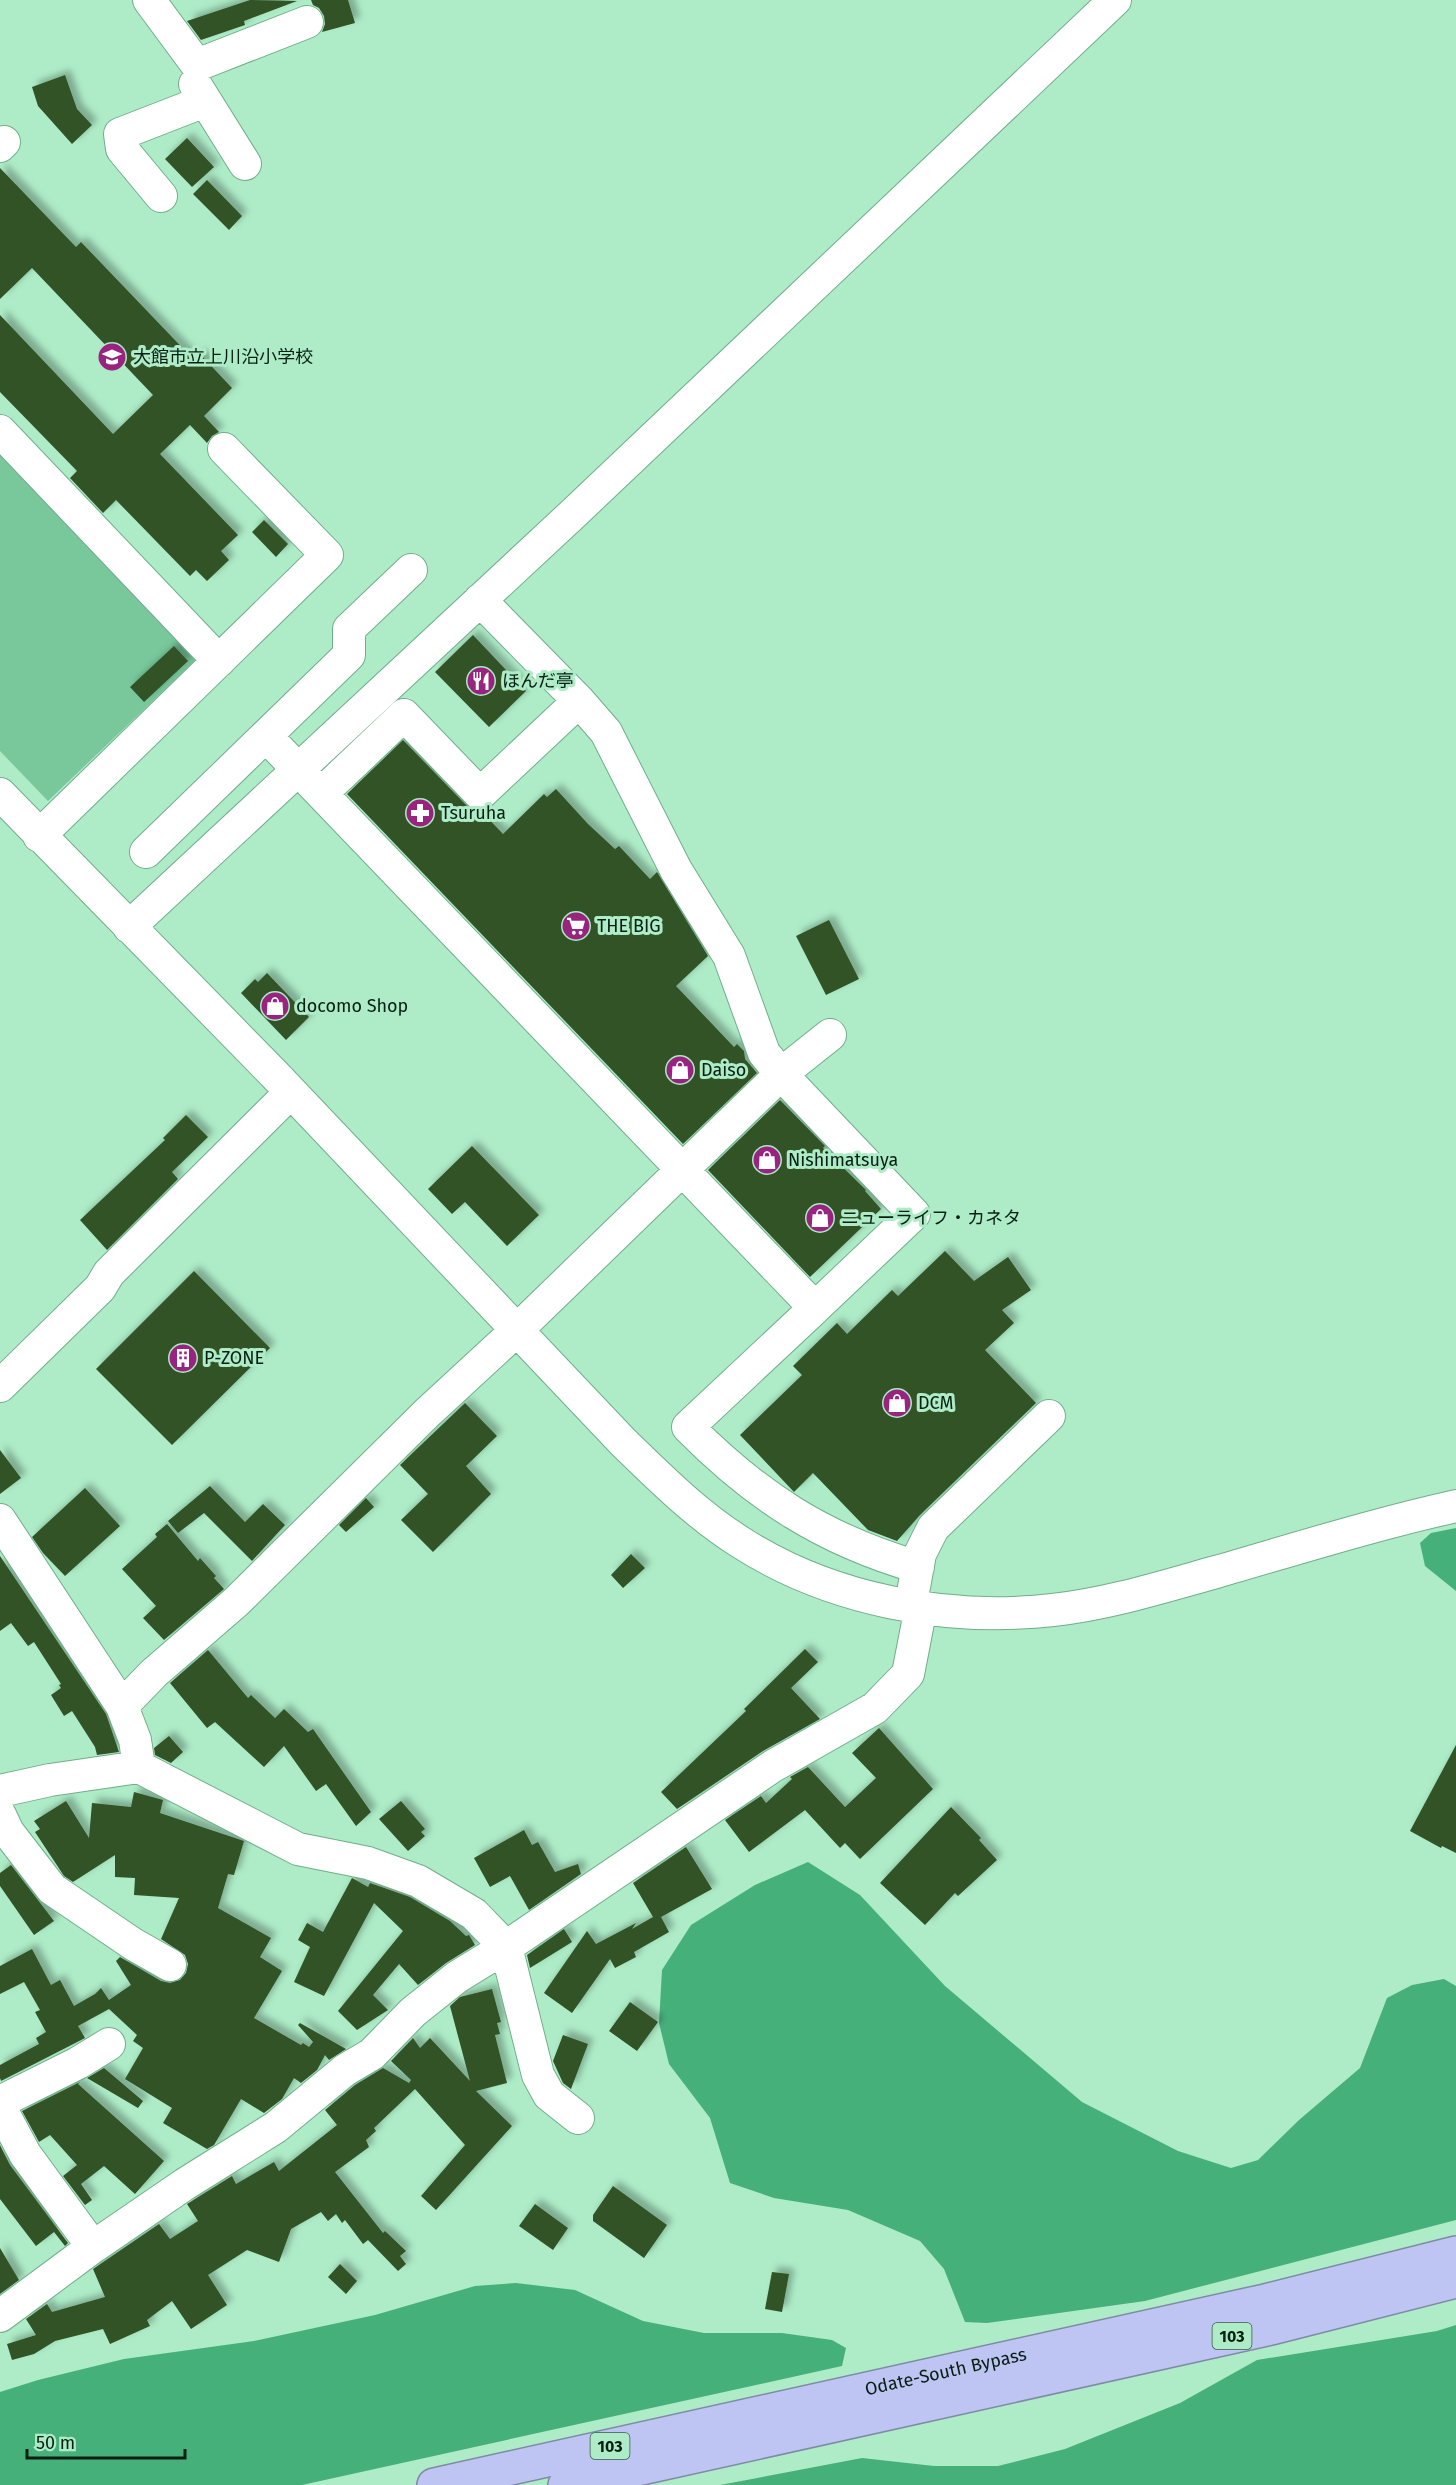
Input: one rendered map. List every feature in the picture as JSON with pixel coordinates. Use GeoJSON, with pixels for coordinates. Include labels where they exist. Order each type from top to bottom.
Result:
{"type":"FeatureCollection","features":[{"type":"Feature","properties":{"kind":"highway","name":"Odate-South Bypass"},"geometry":{"type":"LineString","coordinates":[[434,2485],[789,2421],[1023,2369],[1264,2301],[1448,2269]]}},
{"type":"Feature","properties":{"kind":"highway","name":"Odate-South Bypass"},"geometry":{"type":"LineString","coordinates":[[565,2485],[789,2421]]}},
{"type":"Feature","properties":{"kind":"street"},"geometry":{"type":"LineString","coordinates":[[148,0],[196,65],[195,86],[245,164]]}},
{"type":"Feature","properties":{"kind":"street"},"geometry":{"type":"LineString","coordinates":[[129,927],[576,512],[1115,0]]}},
{"type":"Feature","properties":{"kind":"street"},"geometry":{"type":"LineString","coordinates":[[196,65],[308,22]]}},
{"type":"Feature","properties":{"kind":"street"},"geometry":{"type":"LineString","coordinates":[[161,196],[122,149],[120,134],[205,101]]}},
{"type":"Feature","properties":{"kind":"street"},"geometry":{"type":"LineString","coordinates":[[0,431],[219,661]]}},
{"type":"Feature","properties":{"kind":"street"},"geometry":{"type":"LineString","coordinates":[[39,836],[327,555],[224,449]]}},
{"type":"Feature","properties":{"kind":"street"},"geometry":{"type":"LineString","coordinates":[[146,852],[350,655],[349,629],[411,570]]}},
{"type":"Feature","properties":{"kind":"street"},"geometry":{"type":"LineString","coordinates":[[480,600],[606,732],[676,870],[729,956],[764,1053],[781,1074],[914,1214],[688,1427],[751,1485],[793,1514],[845,1541],[918,1567]]}},
{"type":"Feature","properties":{"kind":"street"},"geometry":{"type":"LineString","coordinates":[[322,793],[404,715],[480,794],[584,707]]}},
{"type":"Feature","properties":{"kind":"street"},"geometry":{"type":"LineString","coordinates":[[266,736],[815,1308]]}},
{"type":"Feature","properties":{"kind":"street"},"geometry":{"type":"LineString","coordinates":[[0,794],[291,1092],[660,1478],[681,1498],[730,1535],[765,1557],[795,1571],[853,1592],[916,1606],[954,1611],[1017,1613],[1085,1605],[1159,1588],[1401,1518],[1456,1506]]}},
{"type":"Feature","properties":{"kind":"street"},"geometry":{"type":"LineString","coordinates":[[122,1706],[154,1673],[236,1602],[427,1413],[781,1074],[830,1035]]}},
{"type":"Feature","properties":{"kind":"street"},"geometry":{"type":"LineString","coordinates":[[0,1386],[100,1288],[109,1273],[291,1092]]}},
{"type":"Feature","properties":{"kind":"street"},"geometry":{"type":"LineString","coordinates":[[0,2316],[93,2247],[185,2184],[276,2127],[345,2070],[372,2054],[413,2012],[457,1977],[506,1947],[772,1766],[875,1708],[908,1674],[918,1567],[925,1540],[933,1528],[1049,1416]]}},
{"type":"Feature","properties":{"kind":"street"},"geometry":{"type":"LineString","coordinates":[[0,1521],[122,1706],[135,1740],[139,1767]]}},
{"type":"Feature","properties":{"kind":"street"},"geometry":{"type":"LineString","coordinates":[[0,1791],[50,1780],[139,1767],[298,1849],[368,1863],[418,1881],[474,1914],[506,1947],[538,2075],[549,2095],[578,2118]]}},
{"type":"Feature","properties":{"kind":"street"},"geometry":{"type":"LineString","coordinates":[[0,1815],[8,1832],[52,1889],[133,1944],[170,1965]]}},
{"type":"Feature","properties":{"kind":"street"},"geometry":{"type":"LineString","coordinates":[[0,2102],[78,2063],[110,2044]]}},
{"type":"Feature","properties":{"kind":"street"},"geometry":{"type":"LineString","coordinates":[[0,2107],[25,2154],[93,2247]]}},
{"type":"Feature","properties":{"kind":"green space"},"geometry":{"type":"Polygon","coordinates":[[[0,441],[203,653],[48,801],[0,751],[0,441]]]}},
{"type":"Feature","properties":{"kind":"green space"},"geometry":{"type":"Polygon","coordinates":[[[1456,1528],[1456,1591],[1425,1566],[1420,1543],[1431,1533],[1456,1528]]]}},
{"type":"Feature","properties":{"kind":"green space"},"geometry":{"type":"Polygon","coordinates":[[[808,1862],[860,1895],[945,1986],[1082,2102],[1178,2151],[1231,2168],[1258,2160],[1299,2120],[1360,2068],[1387,1998],[1412,1985],[1444,1979],[1456,1986],[1456,2220],[1145,2301],[987,2323],[965,2322],[944,2269],[920,2241],[848,2210],[774,2198],[730,2183],[710,2118],[669,2064],[659,2023],[662,1970],[691,1925],[755,1885],[808,1862]]]}},
{"type":"Feature","properties":{"kind":"green space"},"geometry":{"type":"Polygon","coordinates":[[[516,2283],[575,2290],[643,2321],[704,2333],[782,2333],[832,2340],[846,2348],[842,2366],[302,2485],[0,2485],[0,2392],[38,2380],[124,2359],[254,2341],[375,2315],[475,2286],[516,2283]]]}},
{"type":"Feature","properties":{"kind":"green space"},"geometry":{"type":"Polygon","coordinates":[[[1456,2325],[1456,2485],[720,2485],[862,2458],[934,2466],[998,2466],[1065,2449],[1180,2403],[1257,2360],[1437,2331],[1456,2325]]]}},
{"type":"Feature","properties":{"kind":"building"},"geometry":{"type":"Polygon","coordinates":[[[250,0],[297,1],[244,21],[245,25],[201,40],[187,21],[250,0]]]}},
{"type":"Feature","properties":{"kind":"building"},"geometry":{"type":"Polygon","coordinates":[[[311,0],[348,0],[355,23],[322,32],[325,24],[324,16],[311,0]]]}},
{"type":"Feature","properties":{"kind":"building"},"geometry":{"type":"Polygon","coordinates":[[[65,75],[77,109],[92,125],[72,144],[38,106],[32,87],[65,75]]]}},
{"type":"Feature","properties":{"kind":"building"},"geometry":{"type":"Polygon","coordinates":[[[187,138],[214,167],[192,187],[165,159],[187,138]]]}},
{"type":"Feature","properties":{"kind":"building"},"geometry":{"type":"Polygon","coordinates":[[[0,168],[76,247],[81,242],[194,360],[200,354],[232,388],[204,416],[219,432],[207,443],[190,425],[160,454],[238,535],[221,551],[229,560],[207,581],[196,570],[190,576],[116,500],[103,513],[70,478],[77,471],[0,392],[0,315],[113,434],[153,395],[32,268],[0,299],[0,168]]]}},
{"type":"Feature","properties":{"kind":"building"},"geometry":{"type":"Polygon","coordinates":[[[207,180],[242,216],[229,230],[193,194],[207,180]]]}},
{"type":"Feature","properties":{"kind":"building"},"geometry":{"type":"Polygon","coordinates":[[[264,520],[288,544],[276,557],[252,532],[264,520]]]}},
{"type":"Feature","properties":{"kind":"building","name":"ほんだ亭"},"geometry":{"type":"Polygon","coordinates":[[[473,635],[526,691],[489,727],[435,672],[473,635]]]}},
{"type":"Feature","properties":{"kind":"building"},"geometry":{"type":"Polygon","coordinates":[[[174,646],[188,661],[144,702],[130,687],[174,646]]]}},
{"type":"Feature","properties":{"kind":"building"},"geometry":{"type":"Polygon","coordinates":[[[403,740],[467,806],[474,811],[482,812],[503,834],[544,794],[547,797],[556,789],[588,824],[615,849],[619,846],[650,879],[657,872],[708,956],[676,986],[734,1047],[737,1044],[744,1051],[745,1059],[757,1073],[683,1144],[347,794],[403,740]]]}},
{"type":"Feature","properties":{"kind":"building"},"geometry":{"type":"Polygon","coordinates":[[[829,920],[859,979],[826,995],[796,936],[829,920]]]}},
{"type":"Feature","properties":{"kind":"building"},"geometry":{"type":"Polygon","coordinates":[[[267,973],[309,1017],[286,1040],[241,993],[255,979],[258,982],[267,973]]]}},
{"type":"Feature","properties":{"kind":"building"},"geometry":{"type":"Polygon","coordinates":[[[780,1100],[825,1146],[823,1148],[866,1190],[881,1209],[810,1277],[708,1170],[780,1100]]]}},
{"type":"Feature","properties":{"kind":"building"},"geometry":{"type":"Polygon","coordinates":[[[186,1115],[208,1137],[172,1172],[178,1179],[107,1250],[80,1220],[165,1140],[163,1138],[186,1115]]]}},
{"type":"Feature","properties":{"kind":"building"},"geometry":{"type":"Polygon","coordinates":[[[472,1146],[539,1215],[507,1246],[465,1202],[452,1214],[428,1189],[472,1146]]]}},
{"type":"Feature","properties":{"kind":"building"},"geometry":{"type":"Polygon","coordinates":[[[945,1251],[974,1281],[1008,1257],[1031,1290],[1002,1310],[1014,1323],[985,1350],[1036,1403],[920,1515],[897,1541],[868,1530],[813,1473],[794,1492],[740,1435],[802,1375],[793,1366],[837,1323],[847,1334],[892,1290],[898,1296],[945,1251]]]}},
{"type":"Feature","properties":{"kind":"building","name":"P-ZONE"},"geometry":{"type":"Polygon","coordinates":[[[194,1271],[270,1348],[172,1445],[96,1369],[194,1271]]]}},
{"type":"Feature","properties":{"kind":"building"},"geometry":{"type":"Polygon","coordinates":[[[465,1403],[497,1436],[466,1466],[491,1494],[433,1552],[401,1520],[428,1494],[400,1465],[465,1403]]]}},
{"type":"Feature","properties":{"kind":"building"},"geometry":{"type":"Polygon","coordinates":[[[0,1450],[21,1478],[0,1494],[0,1450]]]}},
{"type":"Feature","properties":{"kind":"building"},"geometry":{"type":"Polygon","coordinates":[[[210,1486],[245,1522],[263,1504],[285,1525],[252,1561],[204,1513],[178,1533],[168,1521],[210,1486]]]}},
{"type":"Feature","properties":{"kind":"building"},"geometry":{"type":"Polygon","coordinates":[[[85,1488],[120,1526],[65,1576],[43,1553],[32,1537],[85,1488]]]}},
{"type":"Feature","properties":{"kind":"building"},"geometry":{"type":"Polygon","coordinates":[[[366,1498],[374,1507],[346,1532],[339,1525],[366,1498]]]}},
{"type":"Feature","properties":{"kind":"building"},"geometry":{"type":"Polygon","coordinates":[[[167,1524],[198,1561],[200,1558],[216,1576],[214,1578],[224,1589],[164,1640],[143,1618],[156,1606],[122,1569],[157,1537],[155,1534],[167,1524]]]}},
{"type":"Feature","properties":{"kind":"building"},"geometry":{"type":"Polygon","coordinates":[[[631,1554],[645,1568],[623,1588],[611,1575],[631,1554]]]}},
{"type":"Feature","properties":{"kind":"building"},"geometry":{"type":"Polygon","coordinates":[[[0,1556],[106,1714],[119,1752],[97,1755],[95,1747],[72,1711],[64,1716],[51,1695],[61,1688],[59,1685],[61,1684],[34,1642],[28,1646],[11,1623],[0,1631],[0,1556]]]}},
{"type":"Feature","properties":{"kind":"building"},"geometry":{"type":"Polygon","coordinates":[[[805,1649],[818,1662],[791,1688],[820,1719],[763,1751],[677,1809],[661,1792],[746,1711],[744,1709],[805,1649]]]}},
{"type":"Feature","properties":{"kind":"building"},"geometry":{"type":"Polygon","coordinates":[[[208,1650],[248,1698],[251,1695],[275,1718],[284,1709],[308,1732],[313,1729],[371,1812],[356,1826],[326,1784],[316,1791],[284,1746],[264,1767],[215,1722],[207,1728],[170,1683],[208,1650]]]}},
{"type":"Feature","properties":{"kind":"building"},"geometry":{"type":"Polygon","coordinates":[[[879,1728],[933,1789],[860,1859],[845,1843],[840,1848],[805,1810],[749,1852],[725,1820],[761,1796],[766,1803],[792,1779],[790,1777],[808,1767],[845,1807],[876,1778],[852,1753],[879,1728]]]}},
{"type":"Feature","properties":{"kind":"building"},"geometry":{"type":"Polygon","coordinates":[[[169,1736],[183,1752],[171,1763],[155,1755],[154,1748],[169,1736]]]}},
{"type":"Feature","properties":{"kind":"building"},"geometry":{"type":"Polygon","coordinates":[[[1456,1745],[1456,1853],[1442,1846],[1441,1848],[1410,1831],[1456,1745]]]}},
{"type":"Feature","properties":{"kind":"building"},"geometry":{"type":"Polygon","coordinates":[[[134,1792],[163,1800],[160,1813],[244,1841],[234,1875],[228,1874],[218,1908],[271,1938],[260,1957],[282,1971],[254,2018],[301,2045],[303,2043],[309,2047],[313,2042],[298,2025],[300,2023],[346,2049],[329,2060],[325,2055],[317,2070],[301,2083],[294,2078],[282,2099],[264,2113],[241,2099],[214,2145],[207,2149],[163,2123],[172,2108],[125,2079],[143,2048],[133,2041],[137,2035],[109,2009],[78,2026],[85,2038],[1,2081],[0,2078],[0,2065],[39,2044],[36,2038],[46,2032],[35,2012],[40,2010],[24,1982],[0,1994],[0,1966],[32,1949],[51,1985],[60,1980],[74,2006],[101,1988],[109,2000],[131,1985],[116,1961],[120,1957],[161,1981],[170,1983],[180,1980],[186,1973],[188,1964],[185,1955],[161,1939],[179,1898],[134,1895],[135,1878],[115,1877],[115,1855],[73,1882],[64,1876],[35,1832],[40,1829],[34,1821],[66,1801],[89,1838],[92,1803],[131,1807],[134,1792]]]}},
{"type":"Feature","properties":{"kind":"building"},"geometry":{"type":"Polygon","coordinates":[[[401,1801],[425,1829],[421,1832],[425,1836],[408,1851],[379,1819],[401,1801]]]}},
{"type":"Feature","properties":{"kind":"building"},"geometry":{"type":"Polygon","coordinates":[[[951,1807],[981,1838],[979,1840],[997,1860],[958,1896],[955,1893],[925,1925],[880,1883],[951,1807]]]}},
{"type":"Feature","properties":{"kind":"building"},"geometry":{"type":"Polygon","coordinates":[[[524,1830],[532,1845],[538,1842],[555,1872],[578,1864],[581,1874],[529,1910],[510,1876],[490,1887],[474,1858],[524,1830]]]}},
{"type":"Feature","properties":{"kind":"building"},"geometry":{"type":"Polygon","coordinates":[[[686,1847],[712,1889],[661,1917],[669,1932],[634,1952],[636,1957],[615,1968],[610,1959],[572,2013],[544,1993],[587,1931],[596,1944],[636,1923],[632,1929],[653,1917],[633,1883],[686,1847]]]}},
{"type":"Feature","properties":{"kind":"building"},"geometry":{"type":"Polygon","coordinates":[[[11,1865],[54,1921],[34,1935],[0,1886],[0,1873],[11,1865]]]}},
{"type":"Feature","properties":{"kind":"building"},"geometry":{"type":"Polygon","coordinates":[[[352,1878],[368,1887],[370,1883],[410,1897],[450,1921],[466,1936],[469,1935],[475,1945],[446,1963],[418,1985],[399,1964],[373,1995],[388,2010],[357,2030],[338,2011],[403,1931],[374,1903],[324,1996],[294,1982],[310,1947],[298,1940],[307,1923],[323,1932],[352,1878]]]}},
{"type":"Feature","properties":{"kind":"building"},"geometry":{"type":"Polygon","coordinates":[[[564,1929],[572,1942],[530,1968],[527,1955],[564,1929]]]}},
{"type":"Feature","properties":{"kind":"building"},"geometry":{"type":"Polygon","coordinates":[[[492,1989],[501,2022],[497,2023],[500,2034],[495,2035],[507,2083],[476,2091],[512,2126],[436,2210],[421,2196],[465,2145],[415,2089],[374,2128],[376,2131],[366,2140],[369,2147],[335,2172],[383,2233],[385,2231],[406,2251],[400,2256],[406,2264],[398,2271],[368,2240],[363,2244],[345,2220],[342,2223],[336,2214],[328,2221],[321,2212],[291,2229],[279,2262],[247,2250],[208,2275],[227,2305],[191,2329],[172,2301],[147,2320],[150,2326],[110,2344],[103,2329],[55,2341],[34,2354],[12,2360],[7,2344],[36,2335],[26,2319],[47,2304],[52,2312],[105,2297],[93,2269],[159,2224],[170,2239],[198,2221],[187,2204],[232,2176],[236,2184],[274,2162],[279,2171],[337,2125],[325,2110],[355,2085],[383,2068],[409,2083],[411,2080],[391,2061],[413,2038],[420,2048],[430,2038],[470,2081],[450,2006],[460,1997],[492,1989]]]}},
{"type":"Feature","properties":{"kind":"building"},"geometry":{"type":"Polygon","coordinates":[[[630,2002],[658,2022],[637,2051],[609,2031],[630,2002]]]}},
{"type":"Feature","properties":{"kind":"building"},"geometry":{"type":"Polygon","coordinates":[[[563,2035],[588,2044],[571,2089],[563,2083],[553,2061],[563,2035]]]}},
{"type":"Feature","properties":{"kind":"building"},"geometry":{"type":"Polygon","coordinates":[[[104,2068],[143,2101],[138,2108],[87,2078],[104,2068]]]}},
{"type":"Feature","properties":{"kind":"building"},"geometry":{"type":"Polygon","coordinates":[[[80,2082],[78,2084],[164,2161],[135,2194],[104,2166],[81,2184],[92,2200],[85,2205],[63,2176],[77,2165],[50,2135],[39,2142],[22,2111],[80,2082]]]}},
{"type":"Feature","properties":{"kind":"building"},"geometry":{"type":"Polygon","coordinates":[[[0,2145],[10,2165],[68,2243],[65,2246],[54,2232],[36,2246],[0,2199],[0,2145]]]}},
{"type":"Feature","properties":{"kind":"building"},"geometry":{"type":"Polygon","coordinates":[[[613,2186],[667,2225],[644,2258],[593,2221],[593,2215],[613,2186]]]}},
{"type":"Feature","properties":{"kind":"building"},"geometry":{"type":"Polygon","coordinates":[[[535,2204],[568,2228],[553,2250],[519,2226],[535,2204]]]}},
{"type":"Feature","properties":{"kind":"building"},"geometry":{"type":"Polygon","coordinates":[[[0,2248],[19,2280],[0,2294],[0,2248]]]}},
{"type":"Feature","properties":{"kind":"building"},"geometry":{"type":"Polygon","coordinates":[[[340,2264],[357,2281],[346,2294],[328,2277],[340,2264]]]}},
{"type":"Feature","properties":{"kind":"building"},"geometry":{"type":"Polygon","coordinates":[[[772,2272],[789,2274],[782,2312],[765,2309],[772,2272]]]}},
{"type":"Feature","properties":{"kind":"place","name":"大館市立上川沿小学校"},"geometry":{"type":"Point","coordinates":[112,357]}},
{"type":"Feature","properties":{"kind":"place","name":"ほんだ亭"},"geometry":{"type":"Point","coordinates":[481,681]}},
{"type":"Feature","properties":{"kind":"place","name":"Tsuruha"},"geometry":{"type":"Point","coordinates":[420,813]}},
{"type":"Feature","properties":{"kind":"place","name":"THE BIG"},"geometry":{"type":"Point","coordinates":[576,926]}},
{"type":"Feature","properties":{"kind":"place","name":"docomo Shop"},"geometry":{"type":"Point","coordinates":[275,1006]}},
{"type":"Feature","properties":{"kind":"place","name":"Daiso"},"geometry":{"type":"Point","coordinates":[680,1070]}},
{"type":"Feature","properties":{"kind":"place","name":"Nishimatsuya"},"geometry":{"type":"Point","coordinates":[767,1160]}},
{"type":"Feature","properties":{"kind":"place","name":"ニューライフ・カネタ"},"geometry":{"type":"Point","coordinates":[820,1218]}},
{"type":"Feature","properties":{"kind":"place","name":"P-ZONE"},"geometry":{"type":"Point","coordinates":[183,1358]}},
{"type":"Feature","properties":{"kind":"place","name":"DCM"},"geometry":{"type":"Point","coordinates":[897,1403]}}]}
